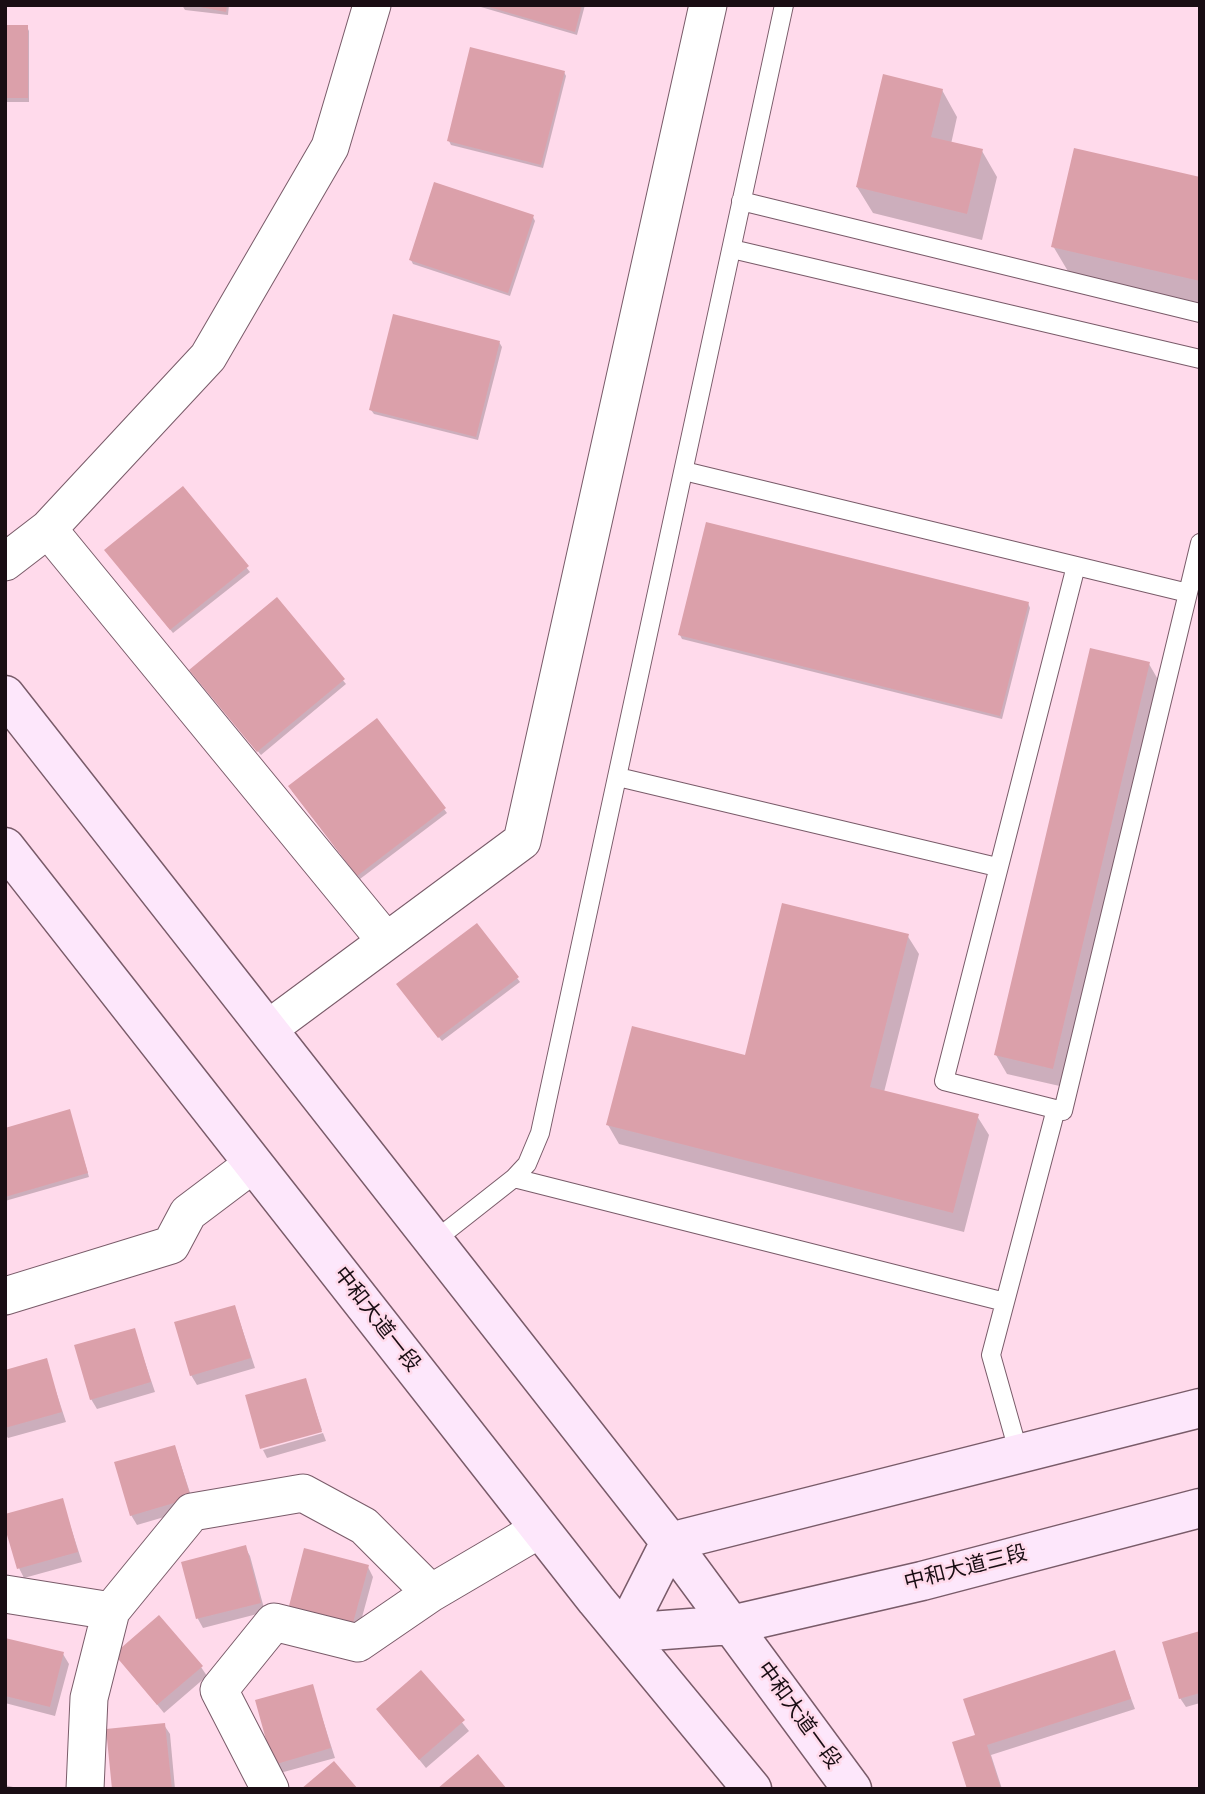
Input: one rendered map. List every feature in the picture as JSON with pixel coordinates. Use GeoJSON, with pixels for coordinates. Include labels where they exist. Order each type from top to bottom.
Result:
{"type":"FeatureCollection","features":[{"type":"Feature","properties":{"kind":"main road","name":"中和大道一段"},"geometry":{"type":"LineString","coordinates":[[5,695],[670,1542],[852,1789]]}},
{"type":"Feature","properties":{"kind":"main road","name":"中和大道一段"},"geometry":{"type":"LineString","coordinates":[[5,847],[540,1529],[752,1789]]}},
{"type":"Feature","properties":{"kind":"main road"},"geometry":{"type":"LineString","coordinates":[[624,1633],[670,1542],[1200,1408]]}},
{"type":"Feature","properties":{"kind":"main road","name":"中和大道三段"},"geometry":{"type":"LineString","coordinates":[[624,1633],[731,1625],[922,1581],[1200,1508]]}},
{"type":"Feature","properties":{"kind":"street"},"geometry":{"type":"LineString","coordinates":[[5,562],[48,529],[208,357],[330,147],[372,5]]}},
{"type":"Feature","properties":{"kind":"street"},"geometry":{"type":"LineString","coordinates":[[268,1029],[522,841],[708,5]]}},
{"type":"Feature","properties":{"kind":"street"},"geometry":{"type":"LineString","coordinates":[[48,529],[386,941]]}},
{"type":"Feature","properties":{"kind":"street"},"geometry":{"type":"LineString","coordinates":[[5,1296],[171,1245],[188,1213],[253,1164]]}},
{"type":"Feature","properties":{"kind":"street"},"geometry":{"type":"LineString","coordinates":[[85,1789],[89,1698],[111,1611],[191,1512],[303,1493],[364,1526],[431,1593]]}},
{"type":"Feature","properties":{"kind":"street"},"geometry":{"type":"LineString","coordinates":[[270,1789],[219,1690],[274,1622],[358,1643],[431,1593],[540,1529]]}},
{"type":"Feature","properties":{"kind":"street"},"geometry":{"type":"LineString","coordinates":[[5,1594],[111,1611]]}},
{"type":"Feature","properties":{"kind":"lane"},"geometry":{"type":"LineString","coordinates":[[434,1241],[514,1178],[527,1164],[540,1133],[784,5]]}},
{"type":"Feature","properties":{"kind":"lane"},"geometry":{"type":"LineString","coordinates":[[741,201],[1200,313]]}},
{"type":"Feature","properties":{"kind":"lane"},"geometry":{"type":"LineString","coordinates":[[732,249],[1200,359]]}},
{"type":"Feature","properties":{"kind":"lane"},"geometry":{"type":"LineString","coordinates":[[684,471],[1188,593]]}},
{"type":"Feature","properties":{"kind":"lane"},"geometry":{"type":"LineString","coordinates":[[1076,566],[944,1081],[1063,1111],[1200,543]]}},
{"type":"Feature","properties":{"kind":"lane"},"geometry":{"type":"LineString","coordinates":[[618,777],[997,867]]}},
{"type":"Feature","properties":{"kind":"lane"},"geometry":{"type":"LineString","coordinates":[[1019,1454],[991,1355],[1056,1109]]}},
{"type":"Feature","properties":{"kind":"lane"},"geometry":{"type":"LineString","coordinates":[[514,1178],[1005,1302]]}},
{"type":"Feature","properties":{"kind":"building"},"geometry":{"type":"Polygon","coordinates":[[[190,5],[227,5],[226,12],[190,5]]]}},
{"type":"Feature","properties":{"kind":"building"},"geometry":{"type":"Polygon","coordinates":[[[482,5],[582,5],[575,32],[482,5]]]}},
{"type":"Feature","properties":{"kind":"building"},"geometry":{"type":"Polygon","coordinates":[[[5,25],[28,25],[28,98],[5,98],[5,25]]]}},
{"type":"Feature","properties":{"kind":"building"},"geometry":{"type":"Polygon","coordinates":[[[470,47],[565,71],[541,165],[447,141],[470,47]]]}},
{"type":"Feature","properties":{"kind":"building"},"geometry":{"type":"Polygon","coordinates":[[[883,74],[943,89],[931,137],[983,149],[967,214],[856,187],[883,74]]]}},
{"type":"Feature","properties":{"kind":"building"},"geometry":{"type":"Polygon","coordinates":[[[1074,148],[1200,177],[1200,281],[1051,247],[1074,148]]]}},
{"type":"Feature","properties":{"kind":"building"},"geometry":{"type":"Polygon","coordinates":[[[434,182],[534,215],[508,293],[409,260],[434,182]]]}},
{"type":"Feature","properties":{"kind":"building"},"geometry":{"type":"Polygon","coordinates":[[[393,314],[500,341],[476,437],[369,410],[393,314]]]}},
{"type":"Feature","properties":{"kind":"building"},"geometry":{"type":"Polygon","coordinates":[[[183,486],[249,566],[170,630],[104,550],[183,486]]]}},
{"type":"Feature","properties":{"kind":"building"},"geometry":{"type":"Polygon","coordinates":[[[706,522],[1029,602],[1000,716],[678,635],[706,522]]]}},
{"type":"Feature","properties":{"kind":"building"},"geometry":{"type":"Polygon","coordinates":[[[277,597],[345,679],[257,752],[189,670],[277,597]]]}},
{"type":"Feature","properties":{"kind":"building"},"geometry":{"type":"Polygon","coordinates":[[[1090,648],[1150,662],[1053,1069],[994,1055],[1090,648]]]}},
{"type":"Feature","properties":{"kind":"building"},"geometry":{"type":"Polygon","coordinates":[[[377,718],[446,808],[357,876],[288,786],[377,718]]]}},
{"type":"Feature","properties":{"kind":"building"},"geometry":{"type":"Polygon","coordinates":[[[782,903],[909,934],[870,1087],[979,1114],[953,1213],[606,1125],[632,1026],[745,1055],[782,903]]]}},
{"type":"Feature","properties":{"kind":"building"},"geometry":{"type":"Polygon","coordinates":[[[477,923],[519,977],[438,1038],[396,984],[477,923]]]}},
{"type":"Feature","properties":{"kind":"building"},"geometry":{"type":"Polygon","coordinates":[[[70,1109],[88,1173],[5,1197],[5,1128],[70,1109]]]}},
{"type":"Feature","properties":{"kind":"building"},"geometry":{"type":"Polygon","coordinates":[[[235,1305],[251,1358],[190,1376],[174,1322],[235,1305]]]}},
{"type":"Feature","properties":{"kind":"building"},"geometry":{"type":"Polygon","coordinates":[[[135,1328],[151,1382],[90,1400],[74,1345],[135,1328]]]}},
{"type":"Feature","properties":{"kind":"building"},"geometry":{"type":"Polygon","coordinates":[[[47,1358],[62,1412],[5,1428],[5,1370],[47,1358]]]}},
{"type":"Feature","properties":{"kind":"building"},"geometry":{"type":"Polygon","coordinates":[[[306,1378],[322,1432],[260,1449],[245,1395],[306,1378]]]}},
{"type":"Feature","properties":{"kind":"building"},"geometry":{"type":"Polygon","coordinates":[[[175,1445],[191,1498],[130,1516],[114,1462],[175,1445]]]}},
{"type":"Feature","properties":{"kind":"building"},"geometry":{"type":"Polygon","coordinates":[[[63,1498],[78,1552],[17,1569],[5,1528],[5,1514],[63,1498]]]}},
{"type":"Feature","properties":{"kind":"building"},"geometry":{"type":"Polygon","coordinates":[[[246,1545],[261,1603],[196,1619],[181,1562],[246,1545]]]}},
{"type":"Feature","properties":{"kind":"building"},"geometry":{"type":"Polygon","coordinates":[[[304,1548],[369,1565],[353,1623],[289,1606],[304,1548]]]}},
{"type":"Feature","properties":{"kind":"building"},"geometry":{"type":"Polygon","coordinates":[[[159,1615],[203,1666],[157,1705],[114,1654],[159,1615]]]}},
{"type":"Feature","properties":{"kind":"building"},"geometry":{"type":"Polygon","coordinates":[[[1200,1631],[1200,1693],[1179,1699],[1162,1642],[1200,1631]]]}},
{"type":"Feature","properties":{"kind":"building"},"geometry":{"type":"Polygon","coordinates":[[[5,1638],[64,1652],[50,1707],[5,1696],[5,1638]]]}},
{"type":"Feature","properties":{"kind":"building"},"geometry":{"type":"Polygon","coordinates":[[[1115,1650],[1131,1699],[987,1745],[1001,1789],[967,1789],[952,1742],[975,1735],[963,1699],[1115,1650]]]}},
{"type":"Feature","properties":{"kind":"building"},"geometry":{"type":"Polygon","coordinates":[[[421,1670],[465,1720],[419,1760],[376,1709],[421,1670]]]}},
{"type":"Feature","properties":{"kind":"building"},"geometry":{"type":"Polygon","coordinates":[[[313,1684],[331,1748],[273,1765],[255,1700],[313,1684]]]}},
{"type":"Feature","properties":{"kind":"building"},"geometry":{"type":"Polygon","coordinates":[[[165,1723],[172,1789],[112,1789],[106,1729],[165,1723]]]}},
{"type":"Feature","properties":{"kind":"building"},"geometry":{"type":"Polygon","coordinates":[[[478,1754],[507,1789],[437,1789],[478,1754]]]}},
{"type":"Feature","properties":{"kind":"building"},"geometry":{"type":"Polygon","coordinates":[[[334,1761],[358,1789],[301,1789],[334,1761]]]}}]}
